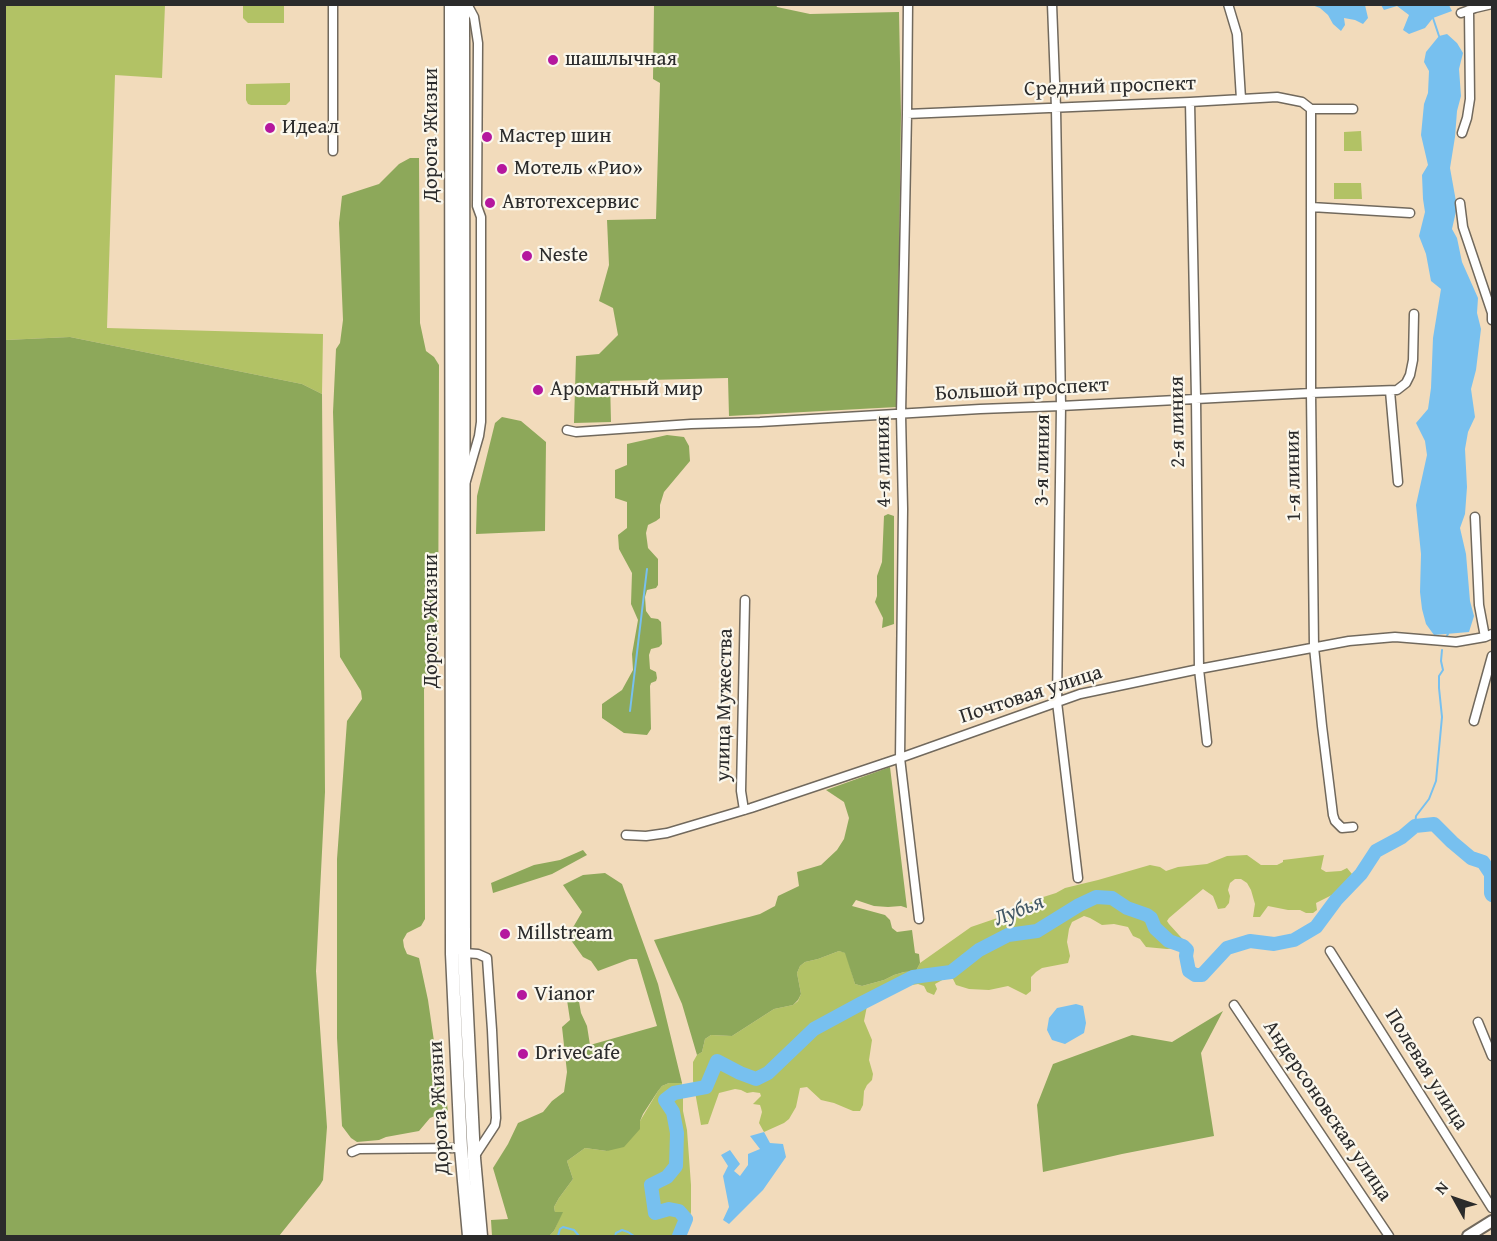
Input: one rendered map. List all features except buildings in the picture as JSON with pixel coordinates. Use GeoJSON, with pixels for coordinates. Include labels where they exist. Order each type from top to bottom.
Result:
{"type":"FeatureCollection","features":[{"type":"Feature","properties":{"kind":"main road","name":"Дорога Жизни"},"geometry":{"type":"LineString","coordinates":[[451,4],[452,954],[461,1148],[469,1236]]}},
{"type":"Feature","properties":{"kind":"main road","name":"Дорога Жизни"},"geometry":{"type":"LineString","coordinates":[[465,4],[464,953],[474,1158],[481,1236]]}},
{"type":"Feature","properties":{"kind":"street"},"geometry":{"type":"LineString","coordinates":[[333,4],[333,152]]}},
{"type":"Feature","properties":{"kind":"street"},"geometry":{"type":"LineString","coordinates":[[463,493],[481,422],[481,217],[477,206],[477,43],[474,17],[465,4]]}},
{"type":"Feature","properties":{"kind":"street","name":"4-я линия"},"geometry":{"type":"LineString","coordinates":[[908,4],[901,414],[903,509],[900,758],[919,919]]}},
{"type":"Feature","properties":{"kind":"street","name":"3-я линия"},"geometry":{"type":"LineString","coordinates":[[1052,4],[1061,406],[1057,702],[1078,878]]}},
{"type":"Feature","properties":{"kind":"street"},"geometry":{"type":"LineString","coordinates":[[1228,4],[1236,34],[1241,99]]}},
{"type":"Feature","properties":{"kind":"street"},"geometry":{"type":"LineString","coordinates":[[1462,133],[1470,99],[1465,12],[1492,4]]}},
{"type":"Feature","properties":{"kind":"street","name":"Средний проспект"},"geometry":{"type":"LineString","coordinates":[[907,114],[1276,97],[1302,102],[1311,109]]}},
{"type":"Feature","properties":{"kind":"street","name":"2-я линия"},"geometry":{"type":"LineString","coordinates":[[1190,102],[1199,669],[1207,742]]}},
{"type":"Feature","properties":{"kind":"street"},"geometry":{"type":"LineString","coordinates":[[1311,109],[1353,109]]}},
{"type":"Feature","properties":{"kind":"street","name":"1-я линия"},"geometry":{"type":"LineString","coordinates":[[1311,109],[1314,647],[1333,815],[1335,822],[1342,828],[1353,827]]}},
{"type":"Feature","properties":{"kind":"street"},"geometry":{"type":"LineString","coordinates":[[1460,203],[1463,226],[1492,313],[1492,320]]}},
{"type":"Feature","properties":{"kind":"street"},"geometry":{"type":"LineString","coordinates":[[1311,207],[1410,213]]}},
{"type":"Feature","properties":{"kind":"street"},"geometry":{"type":"LineString","coordinates":[[1398,482],[1390,391],[1401,387],[1410,375],[1413,360],[1414,314]]}},
{"type":"Feature","properties":{"kind":"street","name":"Большой проспект"},"geometry":{"type":"LineString","coordinates":[[567,430],[576,432],[1196,398],[1390,391]]}},
{"type":"Feature","properties":{"kind":"street"},"geometry":{"type":"LineString","coordinates":[[1475,517],[1479,604],[1489,635]]}},
{"type":"Feature","properties":{"kind":"street","name":"улица Мужества"},"geometry":{"type":"LineString","coordinates":[[744,810],[741,791],[745,600]]}},
{"type":"Feature","properties":{"kind":"street","name":"Почтовая улица"},"geometry":{"type":"LineString","coordinates":[[626,835],[646,836],[667,833],[744,810],[1080,694],[1199,669],[1372,638],[1456,642],[1489,635]]}},
{"type":"Feature","properties":{"kind":"street"},"geometry":{"type":"LineString","coordinates":[[1474,721],[1492,656]]}},
{"type":"Feature","properties":{"kind":"street","name":"Полевая улица"},"geometry":{"type":"LineString","coordinates":[[1330,951],[1492,1208]]}},
{"type":"Feature","properties":{"kind":"street"},"geometry":{"type":"LineString","coordinates":[[464,953],[478,954],[487,958],[492,1030],[496,1118],[495,1125],[474,1158]]}},
{"type":"Feature","properties":{"kind":"street","name":"Андерсоновская улица"},"geometry":{"type":"LineString","coordinates":[[1234,1005],[1389,1236]]}},
{"type":"Feature","properties":{"kind":"street"},"geometry":{"type":"LineString","coordinates":[[1478,1022],[1492,1056]]}},
{"type":"Feature","properties":{"kind":"street"},"geometry":{"type":"LineString","coordinates":[[351,1152],[359,1149],[461,1148]]}},
{"type":"Feature","properties":{"kind":"street"},"geometry":{"type":"LineString","coordinates":[[1476,1235],[1492,1221]]}},
{"type":"Feature","properties":{"kind":"green space"},"geometry":{"type":"Polygon","coordinates":[[[5,5],[165,5],[162,78],[115,75],[107,328],[323,334],[322,394],[302,384],[70,337],[5,340],[5,5]]]}},
{"type":"Feature","properties":{"kind":"green space"},"geometry":{"type":"Polygon","coordinates":[[[243,5],[284,5],[284,23],[248,23],[243,18],[243,5]]]}},
{"type":"Feature","properties":{"kind":"green space"},"geometry":{"type":"Polygon","coordinates":[[[654,5],[776,5],[810,14],[899,12],[901,114],[897,407],[729,416],[728,378],[610,381],[611,422],[574,423],[576,356],[599,354],[618,335],[613,308],[599,301],[609,265],[607,220],[656,219],[660,83],[653,79],[654,5]]]}},
{"type":"Feature","properties":{"kind":"green space"},"geometry":{"type":"Polygon","coordinates":[[[290,83],[290,101],[286,105],[251,105],[246,100],[246,84],[290,83]]]}},
{"type":"Feature","properties":{"kind":"green space"},"geometry":{"type":"Polygon","coordinates":[[[1361,131],[1362,151],[1344,151],[1344,132],[1361,131]]]}},
{"type":"Feature","properties":{"kind":"green space"},"geometry":{"type":"Polygon","coordinates":[[[410,158],[419,158],[420,323],[426,351],[439,365],[438,675],[430,679],[424,689],[425,919],[421,926],[407,933],[403,940],[407,954],[419,958],[435,1048],[444,1075],[448,1113],[444,1119],[437,1115],[430,1118],[419,1131],[379,1140],[357,1142],[342,1126],[337,1038],[337,859],[347,721],[362,699],[361,691],[340,657],[333,412],[336,349],[340,343],[343,320],[339,223],[342,196],[379,184],[399,164],[410,158]]]}},
{"type":"Feature","properties":{"kind":"green space"},"geometry":{"type":"Polygon","coordinates":[[[1334,183],[1361,183],[1362,199],[1334,199],[1334,183]]]}},
{"type":"Feature","properties":{"kind":"green space"},"geometry":{"type":"Polygon","coordinates":[[[70,337],[302,384],[322,394],[325,792],[316,971],[327,1127],[323,1180],[279,1236],[5,1236],[5,340],[70,337]]]}},
{"type":"Feature","properties":{"kind":"green space"},"geometry":{"type":"Polygon","coordinates":[[[502,417],[521,421],[546,442],[545,531],[476,534],[477,496],[495,423],[502,417]]]}},
{"type":"Feature","properties":{"kind":"green space"},"geometry":{"type":"Polygon","coordinates":[[[667,435],[684,437],[689,446],[690,461],[664,492],[660,505],[660,518],[648,525],[646,533],[648,548],[658,559],[658,585],[656,588],[647,590],[646,611],[651,618],[661,622],[662,644],[651,649],[649,655],[650,669],[656,672],[657,678],[650,686],[651,729],[647,735],[624,733],[602,718],[602,704],[622,690],[633,670],[632,654],[638,620],[631,604],[632,573],[619,549],[618,535],[627,528],[627,502],[615,498],[615,470],[627,465],[627,444],[667,435]]]}},
{"type":"Feature","properties":{"kind":"green space"},"geometry":{"type":"Polygon","coordinates":[[[888,514],[894,516],[894,624],[882,628],[883,618],[875,602],[877,576],[882,562],[884,516],[888,514]]]}},
{"type":"Feature","properties":{"kind":"green space"},"geometry":{"type":"Polygon","coordinates":[[[890,767],[907,908],[874,906],[856,900],[852,906],[885,915],[897,932],[912,930],[915,953],[919,954],[920,963],[916,971],[904,972],[862,986],[855,984],[845,953],[839,951],[805,962],[797,973],[801,994],[793,1005],[774,1009],[732,1036],[711,1035],[705,1039],[702,1052],[697,1055],[682,1004],[654,940],[760,914],[775,906],[778,896],[799,886],[797,872],[821,865],[837,850],[844,839],[849,818],[844,802],[826,790],[890,767]]]}},
{"type":"Feature","properties":{"kind":"green space"},"geometry":{"type":"Polygon","coordinates":[[[583,850],[587,855],[552,874],[493,893],[491,883],[534,865],[560,860],[583,850]]]}},
{"type":"Feature","properties":{"kind":"green space"},"geometry":{"type":"Polygon","coordinates":[[[1247,855],[1261,865],[1277,865],[1283,860],[1324,855],[1321,869],[1326,872],[1341,871],[1347,868],[1352,874],[1334,894],[1316,903],[1317,910],[1313,913],[1268,906],[1260,917],[1253,917],[1255,904],[1251,890],[1241,879],[1235,879],[1230,883],[1229,903],[1225,908],[1218,909],[1213,896],[1203,889],[1167,921],[1188,945],[1190,958],[1184,958],[1182,951],[1177,948],[1146,947],[1140,939],[1133,936],[1128,927],[1114,924],[1102,925],[1084,916],[1072,922],[1069,929],[1068,963],[1042,968],[1036,972],[1031,977],[1031,991],[1026,995],[1008,986],[989,990],[969,989],[956,985],[953,979],[946,978],[935,984],[937,989],[934,995],[918,984],[887,994],[867,1006],[864,1021],[872,1040],[869,1060],[873,1074],[872,1080],[864,1091],[860,1111],[853,1111],[821,1100],[807,1087],[800,1088],[796,1107],[789,1119],[764,1132],[759,1123],[762,1112],[760,1105],[753,1104],[761,1096],[760,1093],[747,1093],[735,1089],[719,1093],[708,1124],[701,1125],[693,1081],[693,1062],[702,1052],[705,1039],[711,1035],[732,1036],[774,1009],[793,1005],[801,994],[797,973],[805,962],[839,951],[846,953],[855,984],[862,986],[904,972],[916,971],[920,963],[971,927],[1012,913],[1019,907],[1065,888],[1150,865],[1166,871],[1178,867],[1207,864],[1227,856],[1247,855]]]}},
{"type":"Feature","properties":{"kind":"green space"},"geometry":{"type":"Polygon","coordinates":[[[605,873],[622,884],[658,984],[682,1083],[669,1083],[662,1086],[643,1114],[640,1129],[624,1147],[607,1151],[585,1148],[567,1161],[573,1179],[554,1207],[555,1212],[563,1212],[549,1236],[492,1236],[491,1220],[508,1219],[493,1168],[518,1123],[543,1112],[564,1092],[567,1072],[562,1027],[570,1020],[567,1000],[578,996],[590,1045],[657,1026],[637,959],[630,959],[598,971],[591,961],[583,957],[568,936],[582,912],[563,885],[583,875],[605,873]]]}},
{"type":"Feature","properties":{"kind":"green space"},"geometry":{"type":"Polygon","coordinates":[[[1223,1011],[1201,1053],[1214,1136],[1043,1172],[1037,1105],[1053,1064],[1132,1035],[1172,1042],[1223,1011]]]}},
{"type":"Feature","properties":{"kind":"green space"},"geometry":{"type":"Polygon","coordinates":[[[669,1083],[682,1083],[691,1185],[691,1212],[686,1236],[549,1236],[554,1231],[562,1212],[555,1212],[554,1207],[573,1179],[567,1161],[585,1148],[607,1151],[640,1121],[658,1091],[669,1083]]]}},
{"type":"Feature","properties":{"kind":"water"},"geometry":{"type":"Polygon","coordinates":[[[1312,5],[1365,5],[1368,18],[1363,24],[1344,18],[1345,25],[1341,31],[1328,15],[1312,5]]]}},
{"type":"Feature","properties":{"kind":"water"},"geometry":{"type":"Polygon","coordinates":[[[1381,5],[1449,5],[1452,11],[1433,18],[1425,28],[1409,34],[1403,30],[1409,15],[1397,6],[1384,10],[1381,5]]]}},
{"type":"Feature","properties":{"kind":"water"},"geometry":{"type":"Polygon","coordinates":[[[1447,34],[1457,43],[1463,53],[1459,69],[1461,96],[1450,168],[1457,207],[1452,229],[1457,238],[1462,262],[1478,298],[1477,313],[1481,329],[1476,370],[1471,389],[1475,417],[1468,432],[1465,449],[1467,487],[1465,514],[1460,528],[1466,554],[1470,601],[1474,616],[1469,632],[1434,635],[1426,624],[1420,592],[1421,554],[1416,505],[1427,455],[1425,441],[1416,423],[1428,409],[1433,338],[1441,289],[1431,281],[1426,254],[1419,236],[1425,212],[1422,175],[1428,165],[1421,135],[1424,104],[1428,93],[1429,71],[1424,62],[1426,52],[1439,36],[1447,34]]]}},
{"type":"Feature","properties":{"kind":"water"},"geometry":{"type":"Polygon","coordinates":[[[1076,1004],[1083,1006],[1086,1023],[1084,1033],[1065,1044],[1052,1040],[1047,1030],[1049,1018],[1057,1008],[1076,1004]]]}},
{"type":"Feature","properties":{"kind":"water"},"geometry":{"type":"Polygon","coordinates":[[[764,1132],[770,1143],[783,1144],[786,1157],[763,1190],[729,1224],[723,1220],[729,1207],[723,1176],[728,1166],[721,1155],[730,1150],[740,1164],[734,1171],[740,1176],[748,1165],[748,1154],[760,1149],[750,1136],[764,1132]]]}},
{"type":"Feature","properties":{"kind":"waterway"},"geometry":{"type":"LineString","coordinates":[[1433,18],[1439,36]]}},
{"type":"Feature","properties":{"kind":"waterway"},"geometry":{"type":"LineString","coordinates":[[630,711],[647,569]]}},
{"type":"Feature","properties":{"kind":"waterway"},"geometry":{"type":"LineString","coordinates":[[1415,826],[1416,816],[1429,799],[1436,781],[1442,717],[1439,688],[1439,676],[1443,670],[1442,650]]}},
{"type":"Feature","properties":{"kind":"waterway","name":"Лубья"},"geometry":{"type":"LineString","coordinates":[[679,1236],[686,1219],[679,1211],[669,1209],[655,1213],[651,1185],[667,1177],[676,1166],[677,1133],[673,1112],[665,1100],[674,1093],[706,1087],[717,1061],[756,1079],[768,1073],[814,1029],[862,1003],[913,977],[951,972],[979,950],[1008,935],[1037,931],[1096,897],[1112,898],[1127,908],[1147,915],[1151,918],[1155,928],[1169,941],[1187,950],[1189,971],[1195,975],[1202,975],[1227,948],[1250,941],[1274,944],[1294,940],[1316,927],[1336,900],[1361,874],[1376,851],[1402,837],[1415,826],[1434,824],[1471,858],[1483,862],[1491,874],[1492,895]]}},
{"type":"Feature","properties":{"kind":"waterway"},"geometry":{"type":"LineString","coordinates":[[558,1236],[563,1227],[574,1230],[579,1236]]}},
{"type":"Feature","properties":{"kind":"waterway"},"geometry":{"type":"LineString","coordinates":[[615,1236],[622,1230],[634,1236]]}},
{"type":"Feature","properties":{"kind":"place","name":"шашлычная"},"geometry":{"type":"Point","coordinates":[553,60]}},
{"type":"Feature","properties":{"kind":"place","name":"Идеал"},"geometry":{"type":"Point","coordinates":[270,128]}},
{"type":"Feature","properties":{"kind":"place","name":"Мастер шин"},"geometry":{"type":"Point","coordinates":[487,137]}},
{"type":"Feature","properties":{"kind":"place","name":"Мотель «Рио»"},"geometry":{"type":"Point","coordinates":[502,169]}},
{"type":"Feature","properties":{"kind":"place","name":"Автотехсервис"},"geometry":{"type":"Point","coordinates":[490,203]}},
{"type":"Feature","properties":{"kind":"place","name":"Neste"},"geometry":{"type":"Point","coordinates":[527,256]}},
{"type":"Feature","properties":{"kind":"place","name":"Ароматный мир"},"geometry":{"type":"Point","coordinates":[538,390]}},
{"type":"Feature","properties":{"kind":"place","name":"Millstream"},"geometry":{"type":"Point","coordinates":[505,934]}},
{"type":"Feature","properties":{"kind":"place","name":"Vianor"},"geometry":{"type":"Point","coordinates":[522,995]}},
{"type":"Feature","properties":{"kind":"place","name":"DriveCafe"},"geometry":{"type":"Point","coordinates":[523,1054]}}]}
